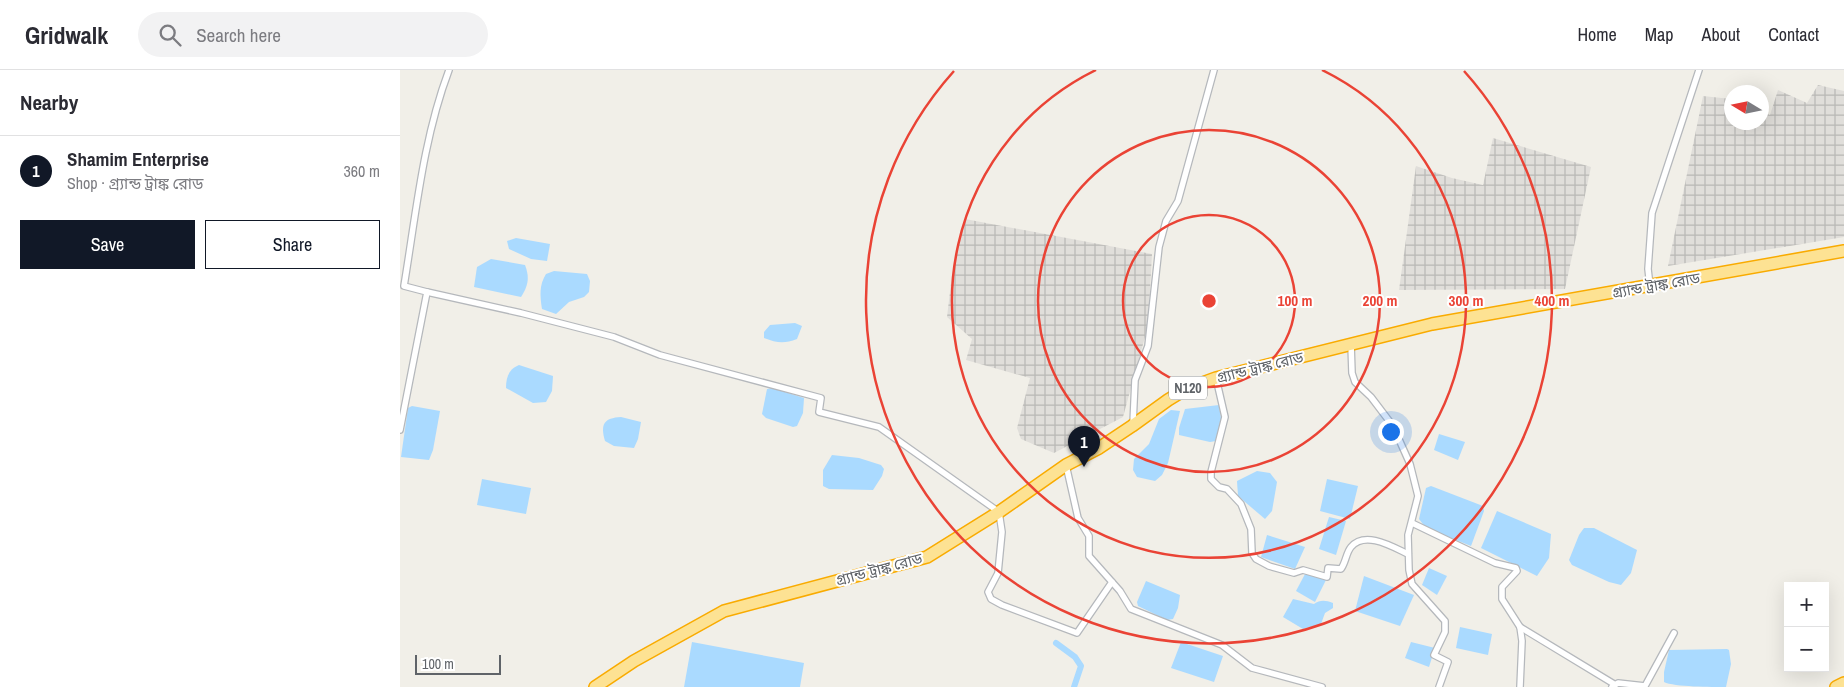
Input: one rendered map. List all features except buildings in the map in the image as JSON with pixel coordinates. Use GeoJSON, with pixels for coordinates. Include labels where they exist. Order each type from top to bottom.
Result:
{"type":"FeatureCollection","features":[{"type":"Feature","properties":{"kind":"highway","name":"গ্র্যান্ড ট্রাঙ্ক রোড"},"geometry":{"type":"LineString","coordinates":[[595,687],[634,661],[724,610],[927,557],[1000,512],[1066,465],[1132,426],[1168,400],[1186,389],[1216,378],[1432,324],[1844,251]]}},
{"type":"Feature","properties":{"kind":"highway"},"geometry":{"type":"LineString","coordinates":[[1836,687],[1844,683]]}},
{"type":"Feature","properties":{"kind":"street"},"geometry":{"type":"LineString","coordinates":[[449,70],[438,99],[424,161],[404,286],[614,337],[660,355],[821,398],[819,412],[878,427],[1000,512],[1002,532],[998,573],[988,592],[991,599],[1002,605],[1077,633],[1112,582]]}},
{"type":"Feature","properties":{"kind":"street"},"geometry":{"type":"LineString","coordinates":[[1132,426],[1134,380],[1148,346],[1158,246],[1166,221],[1178,201],[1214,70]]}},
{"type":"Feature","properties":{"kind":"street"},"geometry":{"type":"LineString","coordinates":[[1650,286],[1648,269],[1652,213],[1699,70]]}},
{"type":"Feature","properties":{"kind":"street"},"geometry":{"type":"LineString","coordinates":[[400,430],[426,292]]}},
{"type":"Feature","properties":{"kind":"street"},"geometry":{"type":"LineString","coordinates":[[1351,344],[1352,373],[1356,382],[1371,397],[1393,426],[1410,464],[1418,496],[1408,535],[1408,554],[1412,584],[1445,621],[1444,632],[1434,655],[1448,662],[1439,687]]}},
{"type":"Feature","properties":{"kind":"street"},"geometry":{"type":"LineString","coordinates":[[1216,378],[1225,417],[1211,472],[1211,479],[1219,487],[1227,489],[1241,504],[1251,529],[1252,553],[1256,559],[1269,566],[1294,573],[1303,570],[1326,577],[1328,568],[1341,569],[1351,547],[1358,541],[1368,539],[1382,542],[1408,554]]}},
{"type":"Feature","properties":{"kind":"street"},"geometry":{"type":"LineString","coordinates":[[1066,465],[1078,518],[1089,536],[1089,556],[1112,582],[1131,609],[1222,645],[1252,668],[1322,687]]}},
{"type":"Feature","properties":{"kind":"street"},"geometry":{"type":"LineString","coordinates":[[1412,523],[1495,563],[1516,568],[1517,571],[1502,587],[1502,599],[1520,627],[1522,641],[1520,687]]}},
{"type":"Feature","properties":{"kind":"street"},"geometry":{"type":"LineString","coordinates":[[1520,627],[1613,686],[1646,686],[1674,633]]}},
{"type":"Feature","properties":{"kind":"shaded area"},"geometry":{"type":"Polygon","coordinates":[[[1818,85],[1844,91],[1844,237],[1668,266],[1703,96],[1724,98],[1724,130],[1769,130],[1769,114],[1778,90],[1807,103],[1818,85]]]}},
{"type":"Feature","properties":{"kind":"shaded area"},"geometry":{"type":"Polygon","coordinates":[[[1493,138],[1591,167],[1565,289],[1399,290],[1416,166],[1452,178],[1483,185],[1493,138]]]}},
{"type":"Feature","properties":{"kind":"shaded area"},"geometry":{"type":"Polygon","coordinates":[[[965,219],[1152,254],[1148,326],[1123,417],[1054,453],[1021,439],[1017,428],[1030,378],[966,360],[972,339],[947,317],[952,275],[965,219]]]}},
{"type":"Feature","properties":{"kind":"water"},"geometry":{"type":"Polygon","coordinates":[[[516,238],[550,244],[547,261],[531,259],[509,249],[507,241],[516,238]]]}},
{"type":"Feature","properties":{"kind":"water"},"geometry":{"type":"Polygon","coordinates":[[[491,259],[525,265],[528,282],[521,297],[474,287],[477,267],[491,259]]]}},
{"type":"Feature","properties":{"kind":"water"},"geometry":{"type":"Polygon","coordinates":[[[554,271],[587,274],[590,281],[589,292],[584,297],[569,302],[556,314],[542,309],[541,295],[541,286],[546,274],[554,271]]]}},
{"type":"Feature","properties":{"kind":"water"},"geometry":{"type":"Polygon","coordinates":[[[795,323],[802,326],[797,339],[780,342],[764,338],[764,332],[770,325],[795,323]]]}},
{"type":"Feature","properties":{"kind":"water"},"geometry":{"type":"Polygon","coordinates":[[[519,365],[553,376],[552,391],[546,402],[533,403],[506,388],[509,374],[519,365]]]}},
{"type":"Feature","properties":{"kind":"water"},"geometry":{"type":"Polygon","coordinates":[[[772,388],[804,398],[803,413],[797,426],[793,427],[766,418],[762,414],[767,389],[772,388]]]}},
{"type":"Feature","properties":{"kind":"water"},"geometry":{"type":"Polygon","coordinates":[[[1219,405],[1222,425],[1216,441],[1210,442],[1179,435],[1179,428],[1185,409],[1219,405]]]}},
{"type":"Feature","properties":{"kind":"water"},"geometry":{"type":"Polygon","coordinates":[[[412,406],[440,411],[433,450],[429,460],[401,457],[408,408],[412,406]]]}},
{"type":"Feature","properties":{"kind":"water"},"geometry":{"type":"Polygon","coordinates":[[[1171,410],[1180,411],[1168,463],[1162,475],[1155,481],[1137,477],[1133,470],[1134,459],[1149,444],[1159,419],[1171,410]]]}},
{"type":"Feature","properties":{"kind":"water"},"geometry":{"type":"Polygon","coordinates":[[[621,417],[641,422],[638,439],[634,448],[614,446],[605,441],[603,426],[605,423],[611,419],[621,417]]]}},
{"type":"Feature","properties":{"kind":"water"},"geometry":{"type":"Polygon","coordinates":[[[1439,434],[1465,442],[1458,460],[1434,450],[1439,434]]]}},
{"type":"Feature","properties":{"kind":"water"},"geometry":{"type":"Polygon","coordinates":[[[832,455],[859,458],[881,465],[884,469],[882,476],[873,490],[829,489],[823,486],[823,470],[832,455]]]}},
{"type":"Feature","properties":{"kind":"water"},"geometry":{"type":"Polygon","coordinates":[[[1257,471],[1270,473],[1277,482],[1272,511],[1265,519],[1238,496],[1237,481],[1257,471]]]}},
{"type":"Feature","properties":{"kind":"water"},"geometry":{"type":"Polygon","coordinates":[[[482,479],[531,488],[526,514],[477,505],[482,479]]]}},
{"type":"Feature","properties":{"kind":"water"},"geometry":{"type":"Polygon","coordinates":[[[1327,479],[1358,486],[1350,519],[1320,511],[1327,479]]]}},
{"type":"Feature","properties":{"kind":"water"},"geometry":{"type":"Polygon","coordinates":[[[1431,486],[1483,506],[1484,511],[1471,546],[1426,528],[1419,519],[1426,488],[1431,486]]]}},
{"type":"Feature","properties":{"kind":"water"},"geometry":{"type":"Polygon","coordinates":[[[1497,511],[1551,534],[1549,558],[1537,576],[1481,548],[1497,511]]]}},
{"type":"Feature","properties":{"kind":"water"},"geometry":{"type":"Polygon","coordinates":[[[1329,517],[1346,521],[1336,555],[1319,549],[1329,517]]]}},
{"type":"Feature","properties":{"kind":"water"},"geometry":{"type":"Polygon","coordinates":[[[1584,528],[1594,528],[1637,550],[1631,573],[1621,585],[1609,582],[1572,565],[1569,560],[1579,535],[1584,528]]]}},
{"type":"Feature","properties":{"kind":"water"},"geometry":{"type":"Polygon","coordinates":[[[1267,535],[1305,547],[1295,569],[1261,557],[1267,535]]]}},
{"type":"Feature","properties":{"kind":"water"},"geometry":{"type":"Polygon","coordinates":[[[1429,568],[1447,576],[1437,595],[1422,585],[1429,568]]]}},
{"type":"Feature","properties":{"kind":"water"},"geometry":{"type":"Polygon","coordinates":[[[1305,574],[1326,580],[1315,602],[1296,591],[1305,574]]]}},
{"type":"Feature","properties":{"kind":"water"},"geometry":{"type":"Polygon","coordinates":[[[1364,576],[1414,595],[1400,626],[1355,611],[1364,576]]]}},
{"type":"Feature","properties":{"kind":"water"},"geometry":{"type":"Polygon","coordinates":[[[1146,581],[1180,595],[1178,608],[1173,619],[1167,620],[1138,606],[1137,602],[1146,581]]]}},
{"type":"Feature","properties":{"kind":"water"},"geometry":{"type":"Polygon","coordinates":[[[1293,599],[1314,604],[1328,601],[1333,603],[1333,608],[1325,613],[1321,624],[1303,629],[1283,617],[1293,599]]]}},
{"type":"Feature","properties":{"kind":"water"},"geometry":{"type":"Polygon","coordinates":[[[1460,627],[1492,634],[1488,655],[1456,648],[1460,627]]]}},
{"type":"Feature","properties":{"kind":"water"},"geometry":{"type":"Polygon","coordinates":[[[692,642],[804,663],[800,687],[684,687],[692,642]]]}},
{"type":"Feature","properties":{"kind":"water"},"geometry":{"type":"Polygon","coordinates":[[[1181,642],[1223,656],[1214,682],[1171,668],[1181,642]]]}},
{"type":"Feature","properties":{"kind":"water"},"geometry":{"type":"Polygon","coordinates":[[[1411,642],[1435,648],[1429,667],[1405,658],[1411,642]]]}},
{"type":"Feature","properties":{"kind":"water"},"geometry":{"type":"Polygon","coordinates":[[[1669,650],[1729,650],[1731,664],[1726,687],[1684,686],[1664,682],[1664,672],[1669,650]]]}},
{"type":"Feature","properties":{"kind":"waterway"},"geometry":{"type":"LineString","coordinates":[[1056,643],[1075,657],[1081,666],[1074,687]]}},
{"type":"Feature","properties":{"kind":"place","name":"Shamim Enterprise"},"geometry":{"type":"Point","coordinates":[1084,467]}}]}
